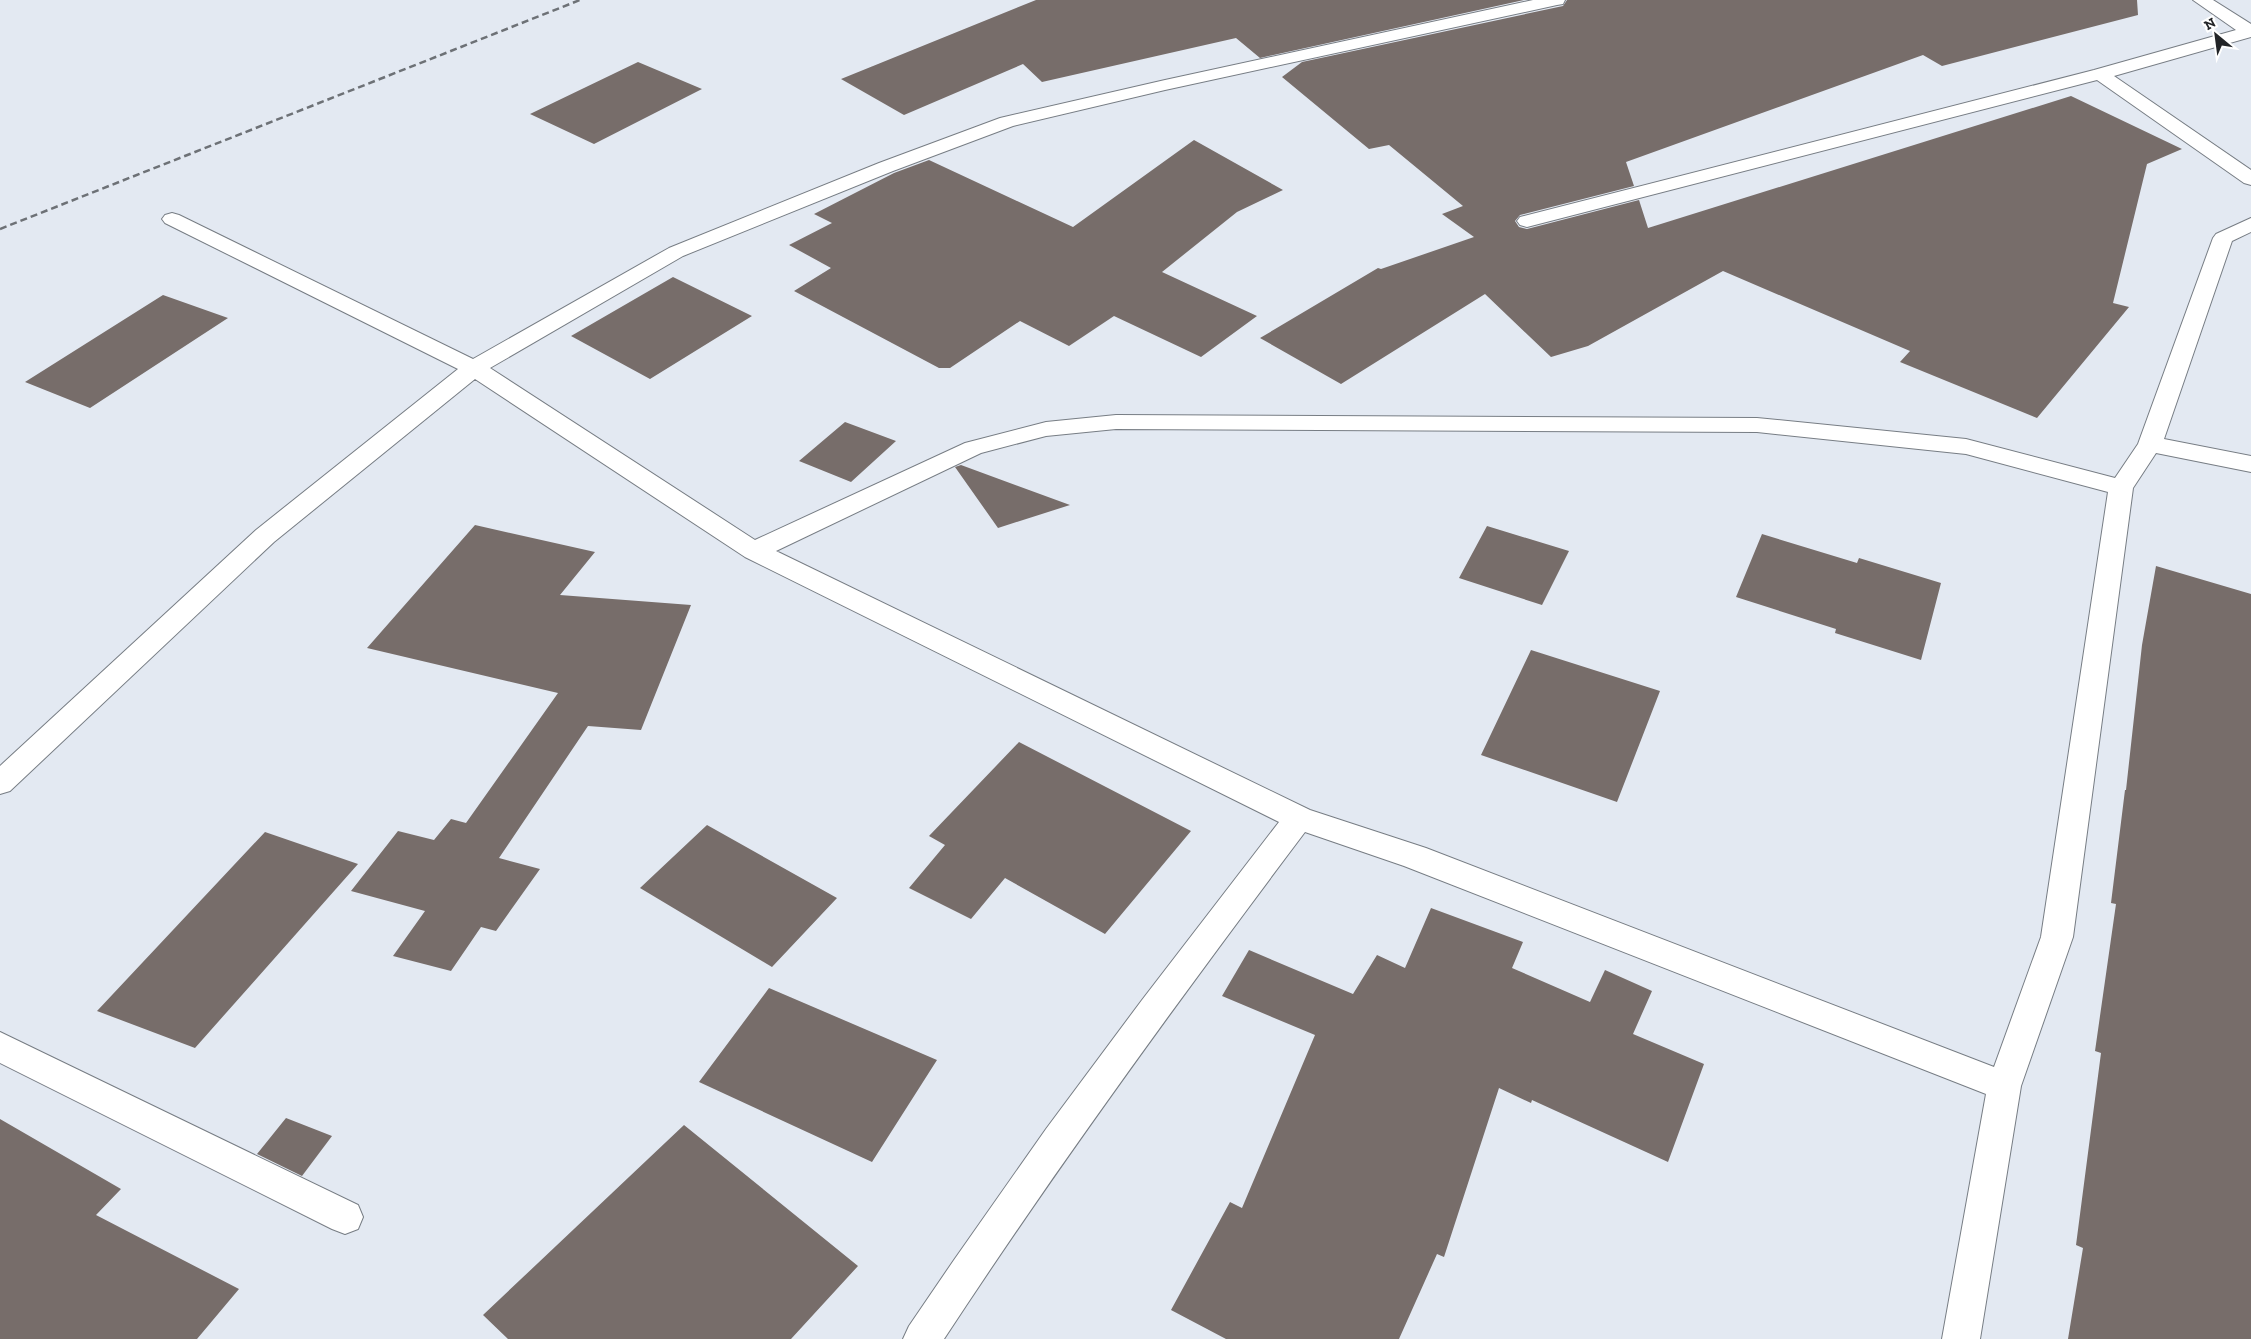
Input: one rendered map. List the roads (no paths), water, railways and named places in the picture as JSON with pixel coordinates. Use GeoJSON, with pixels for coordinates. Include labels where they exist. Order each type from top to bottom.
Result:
{"type":"FeatureCollection","features":[{"type":"Feature","properties":{"kind":"street"},"geometry":{"type":"LineString","coordinates":[[0,783],[265,536],[474,368],[676,252],[886,166],[1007,122],[1165,85],[1557,0]]}},
{"type":"Feature","properties":{"kind":"street"},"geometry":{"type":"LineString","coordinates":[[2201,0],[2250,32]]}},
{"type":"Feature","properties":{"kind":"street"},"geometry":{"type":"LineString","coordinates":[[1527,221],[2100,74],[2250,32]]}},
{"type":"Feature","properties":{"kind":"street"},"geometry":{"type":"LineString","coordinates":[[2100,74],[2251,179]]}},
{"type":"Feature","properties":{"kind":"street"},"geometry":{"type":"LineString","coordinates":[[172,219],[474,368],[754,551],[1299,818],[1415,857],[2004,1086]]}},
{"type":"Feature","properties":{"kind":"street"},"geometry":{"type":"LineString","coordinates":[[1961,1339],[2004,1086],[2057,937],[2121,488],[2150,444],[2223,238],[2251,224]]}},
{"type":"Feature","properties":{"kind":"street"},"geometry":{"type":"LineString","coordinates":[[754,551],[973,448],[1046,429],[1116,422],[1757,425],[1966,447],[2121,488]]}},
{"type":"Feature","properties":{"kind":"street"},"geometry":{"type":"LineString","coordinates":[[2150,444],[2251,464]]}},
{"type":"Feature","properties":{"kind":"street"},"geometry":{"type":"LineString","coordinates":[[922,1339],[995,1229],[1203,943],[1299,818]]}},
{"type":"Feature","properties":{"kind":"street"},"geometry":{"type":"LineString","coordinates":[[0,1047],[345,1217]]}},
{"type":"Feature","properties":{"kind":"railway"},"geometry":{"type":"LineString","coordinates":[[0,229],[580,0]]}}]}
